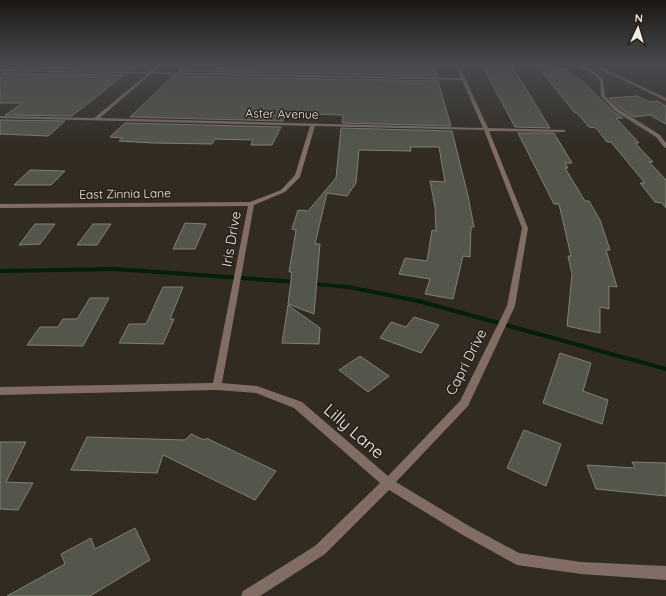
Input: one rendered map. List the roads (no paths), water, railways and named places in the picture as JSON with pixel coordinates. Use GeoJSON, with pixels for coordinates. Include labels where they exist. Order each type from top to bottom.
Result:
{"type":"FeatureCollection","features":[{"type":"Feature","properties":{"kind":"street"},"geometry":{"type":"LineString","coordinates":[[96,119],[130,91]]}},
{"type":"Feature","properties":{"kind":"street","name":"Capri Drive"},"geometry":{"type":"LineString","coordinates":[[248,596],[320,550],[388,483],[464,403],[511,306],[525,228],[469,91]]}},
{"type":"Feature","properties":{"kind":"street"},"geometry":{"type":"LineString","coordinates":[[603,91],[604,96],[617,110],[658,136],[666,146]]}},
{"type":"Feature","properties":{"kind":"street"},"geometry":{"type":"LineString","coordinates":[[646,91],[666,100]]}},
{"type":"Feature","properties":{"kind":"street"},"geometry":{"type":"LineString","coordinates":[[652,94],[666,94]]}},
{"type":"Feature","properties":{"kind":"street","name":"Aster Avenue"},"geometry":{"type":"LineString","coordinates":[[0,117],[563,131]]}},
{"type":"Feature","properties":{"kind":"street","name":"Iris Drive"},"geometry":{"type":"LineString","coordinates":[[217,386],[251,204],[283,191],[298,176],[314,125]]}},
{"type":"Feature","properties":{"kind":"street","name":"East Zinnia Lane"},"geometry":{"type":"LineString","coordinates":[[0,206],[251,204]]}},
{"type":"Feature","properties":{"kind":"street","name":"Lilly Lane"},"geometry":{"type":"LineString","coordinates":[[0,391],[217,386],[257,390],[298,405],[388,483],[465,530],[517,559],[581,568],[666,573]]}},
{"type":"Feature","properties":{"kind":"waterway"},"geometry":{"type":"LineString","coordinates":[[0,271],[115,269],[297,282]]}},
{"type":"Feature","properties":{"kind":"waterway"},"geometry":{"type":"LineString","coordinates":[[310,284],[349,287],[419,301],[666,369]]}}]}
